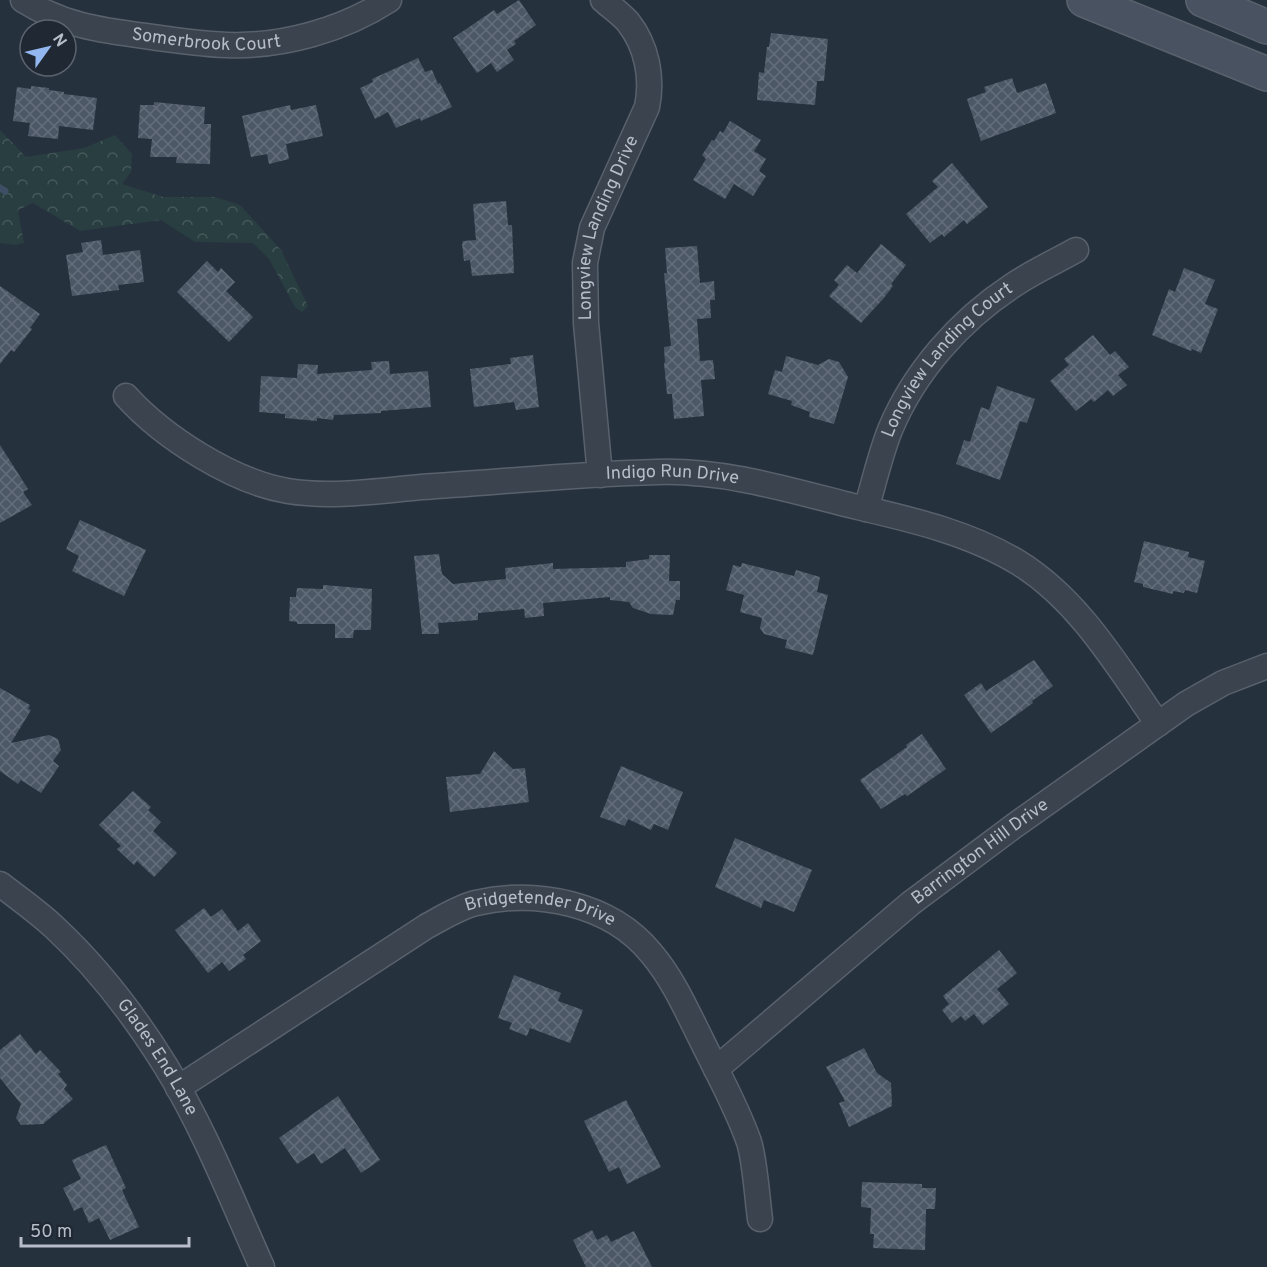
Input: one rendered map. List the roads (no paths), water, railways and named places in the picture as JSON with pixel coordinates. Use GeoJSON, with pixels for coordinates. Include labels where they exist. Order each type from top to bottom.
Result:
{"type":"FeatureCollection","features":[{"type":"Feature","properties":{"kind":"main road"},"geometry":{"type":"LineString","coordinates":[[1084,0],[1267,74]]}},
{"type":"Feature","properties":{"kind":"main road"},"geometry":{"type":"LineString","coordinates":[[1203,0],[1267,27]]}},
{"type":"Feature","properties":{"kind":"street","name":"Somerbrook Court"},"geometry":{"type":"LineString","coordinates":[[23,0],[48,14],[87,28],[229,45],[287,40],[318,32],[350,20],[389,0]]}},
{"type":"Feature","properties":{"kind":"street","name":"Longview Landing Drive"},"geometry":{"type":"LineString","coordinates":[[600,475],[586,323],[585,263],[592,228],[647,107],[650,91],[648,64],[638,38],[628,22],[603,0]]}},
{"type":"Feature","properties":{"kind":"street","name":"Longview Landing Court"},"geometry":{"type":"LineString","coordinates":[[866,509],[890,430],[913,387],[944,344],[988,303],[1013,285],[1076,250]]}},
{"type":"Feature","properties":{"kind":"street","name":"Indigo Run Drive"},"geometry":{"type":"LineString","coordinates":[[126,396],[142,414],[182,444],[219,466],[287,491],[348,493],[600,475],[658,472],[699,473],[752,481],[866,509],[971,539],[1019,563],[1070,604],[1158,724]]}},
{"type":"Feature","properties":{"kind":"street","name":"Barrington Hill Drive"},"geometry":{"type":"LineString","coordinates":[[716,1069],[911,903],[1014,826],[1186,704],[1223,683],[1267,666]]}},
{"type":"Feature","properties":{"kind":"street","name":"Glades End Lane"},"geometry":{"type":"LineString","coordinates":[[0,884],[54,927],[89,962],[123,1002],[166,1066],[193,1116],[262,1267]]}},
{"type":"Feature","properties":{"kind":"street","name":"Bridgetender Drive"},"geometry":{"type":"LineString","coordinates":[[178,1088],[427,926],[475,903],[534,897],[581,907],[633,935],[650,951],[672,979],[749,1143],[760,1218]]}},
{"type":"Feature","properties":{"kind":"waterway"},"geometry":{"type":"LineString","coordinates":[[0,188],[5,191]]}}]}
